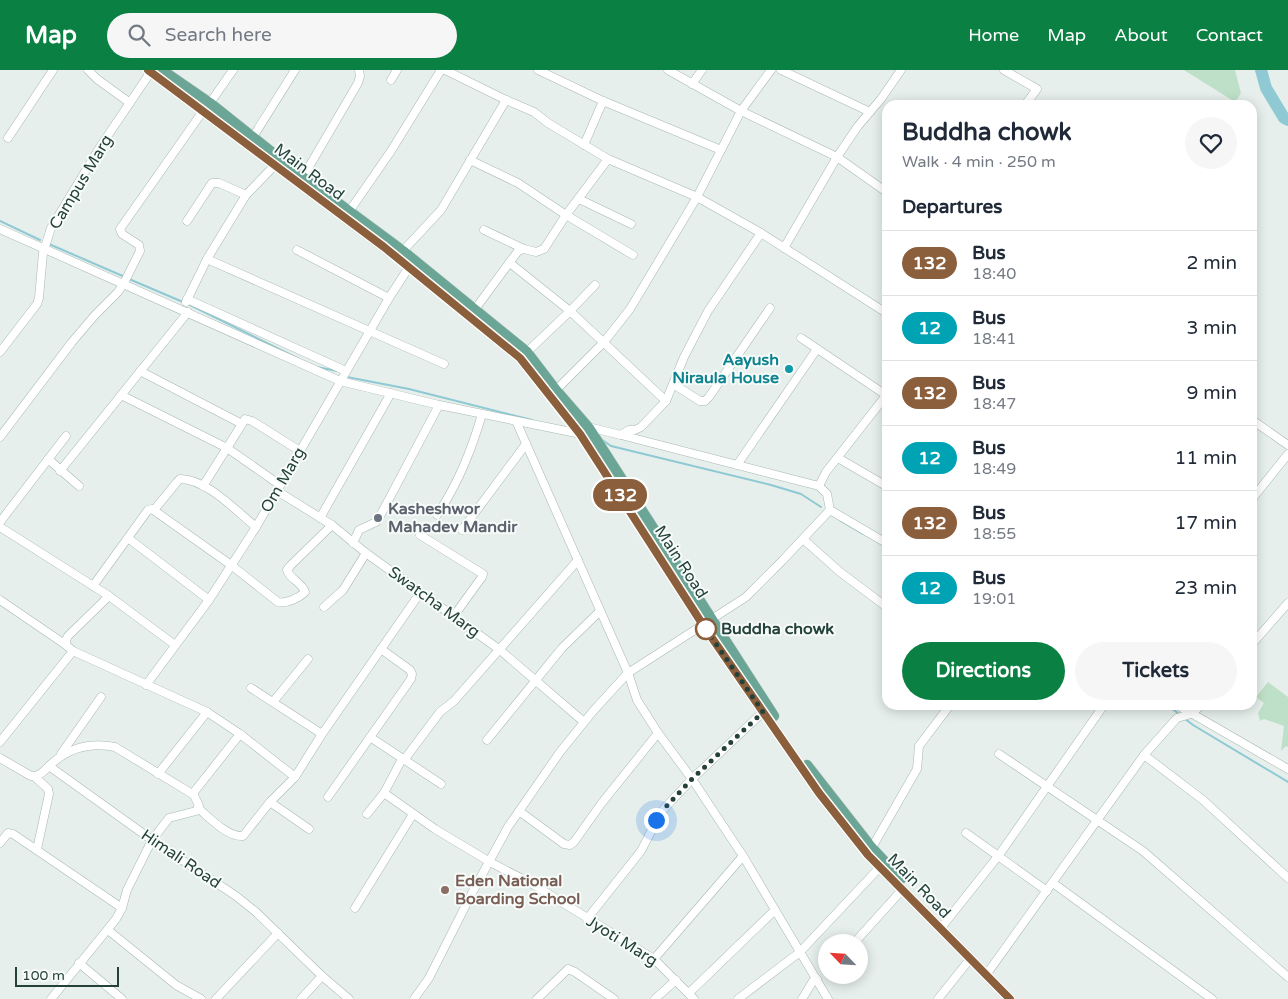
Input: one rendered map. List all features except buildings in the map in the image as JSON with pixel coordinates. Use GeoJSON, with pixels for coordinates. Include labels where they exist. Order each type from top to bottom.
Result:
{"type":"FeatureCollection","features":[{"type":"Feature","properties":{"kind":"main road","name":"Main Road"},"geometry":{"type":"LineString","coordinates":[[150,71],[253,137],[347,214]]}},
{"type":"Feature","properties":{"kind":"main road","name":"Main Road"},"geometry":{"type":"LineString","coordinates":[[169,72],[206,107],[275,165],[347,214],[400,254],[472,313],[520,358],[553,393],[585,431],[763,712],[819,793],[870,852],[1010,999]]}},
{"type":"Feature","properties":{"kind":"main road","name":"Main Road"},"geometry":{"type":"LineString","coordinates":[[400,254],[409,267],[527,352],[572,424],[585,431]]}},
{"type":"Feature","properties":{"kind":"main road","name":"Main Road"},"geometry":{"type":"LineString","coordinates":[[707,622],[880,867],[942,927],[970,959],[1016,999]]}},
{"type":"Feature","properties":{"kind":"street"},"geometry":{"type":"LineString","coordinates":[[8,138],[53,70]]}},
{"type":"Feature","properties":{"kind":"street"},"geometry":{"type":"LineString","coordinates":[[88,70],[96,79],[130,103]]}},
{"type":"Feature","properties":{"kind":"street"},"geometry":{"type":"LineString","coordinates":[[0,436],[78,336],[124,283],[140,251],[139,245],[122,234],[120,229],[233,70]]}},
{"type":"Feature","properties":{"kind":"street"},"geometry":{"type":"LineString","coordinates":[[253,137],[295,70]]}},
{"type":"Feature","properties":{"kind":"street"},"geometry":{"type":"LineString","coordinates":[[303,177],[358,82],[360,76],[358,70]]}},
{"type":"Feature","properties":{"kind":"street"},"geometry":{"type":"LineString","coordinates":[[391,80],[397,70]]}},
{"type":"Feature","properties":{"kind":"street"},"geometry":{"type":"LineString","coordinates":[[347,214],[443,70],[534,112],[548,123],[608,159],[696,197],[760,233],[882,310]]}},
{"type":"Feature","properties":{"kind":"street"},"geometry":{"type":"LineString","coordinates":[[538,70],[603,101],[721,150]]}},
{"type":"Feature","properties":{"kind":"street"},"geometry":{"type":"LineString","coordinates":[[668,70],[741,111],[837,158],[882,189]]}},
{"type":"Feature","properties":{"kind":"street"},"geometry":{"type":"LineString","coordinates":[[692,84],[702,70]]}},
{"type":"Feature","properties":{"kind":"street"},"geometry":{"type":"LineString","coordinates":[[553,393],[604,342],[630,309],[696,197],[741,111],[771,70]]}},
{"type":"Feature","properties":{"kind":"street"},"geometry":{"type":"LineString","coordinates":[[781,70],[870,112]]}},
{"type":"Feature","properties":{"kind":"street"},"geometry":{"type":"LineString","coordinates":[[784,248],[858,126],[901,70]]}},
{"type":"Feature","properties":{"kind":"street"},"geometry":{"type":"LineString","coordinates":[[1004,70],[1037,89],[1029,100]]}},
{"type":"Feature","properties":{"kind":"street","name":"Campus Marg"},"geometry":{"type":"LineString","coordinates":[[0,352],[37,304],[44,248],[51,228],[100,146],[150,71]]}},
{"type":"Feature","properties":{"kind":"street"},"geometry":{"type":"LineString","coordinates":[[400,254],[441,210],[506,100]]}},
{"type":"Feature","properties":{"kind":"street"},"geometry":{"type":"LineString","coordinates":[[584,145],[603,101]]}},
{"type":"Feature","properties":{"kind":"street"},"geometry":{"type":"LineString","coordinates":[[484,230],[524,249],[536,252],[544,248],[608,159]]}},
{"type":"Feature","properties":{"kind":"street"},"geometry":{"type":"LineString","coordinates":[[470,160],[518,183],[566,215],[633,255]]}},
{"type":"Feature","properties":{"kind":"street"},"geometry":{"type":"LineString","coordinates":[[60,471],[140,371],[185,306],[207,259],[246,195],[275,165]]}},
{"type":"Feature","properties":{"kind":"street"},"geometry":{"type":"LineString","coordinates":[[187,221],[212,182],[219,183],[246,195]]}},
{"type":"Feature","properties":{"kind":"street"},"geometry":{"type":"LineString","coordinates":[[579,199],[631,224]]}},
{"type":"Feature","properties":{"kind":"street"},"geometry":{"type":"LineString","coordinates":[[0,229],[124,283],[346,371]]}},
{"type":"Feature","properties":{"kind":"street"},"geometry":{"type":"LineString","coordinates":[[621,435],[629,430],[641,427],[666,401],[684,357],[708,311],[760,233]]}},
{"type":"Feature","properties":{"kind":"street"},"geometry":{"type":"LineString","coordinates":[[472,313],[518,251],[524,249]]}},
{"type":"Feature","properties":{"kind":"street"},"geometry":{"type":"LineString","coordinates":[[297,250],[389,298]]}},
{"type":"Feature","properties":{"kind":"street"},"geometry":{"type":"LineString","coordinates":[[207,259],[444,364]]}},
{"type":"Feature","properties":{"kind":"street"},"geometry":{"type":"LineString","coordinates":[[510,263],[570,311],[666,401]]}},
{"type":"Feature","properties":{"kind":"street","name":"Om Marg"},"geometry":{"type":"LineString","coordinates":[[146,685],[209,600],[256,527],[340,380],[409,267]]}},
{"type":"Feature","properties":{"kind":"street"},"geometry":{"type":"LineString","coordinates":[[527,352],[595,286]]}},
{"type":"Feature","properties":{"kind":"street"},"geometry":{"type":"LineString","coordinates":[[185,306],[340,380],[439,405],[516,421],[621,435],[820,486],[827,494],[830,510],[882,540]]}},
{"type":"Feature","properties":{"kind":"street"},"geometry":{"type":"LineString","coordinates":[[673,384],[700,401],[705,401],[770,308]]}},
{"type":"Feature","properties":{"kind":"street"},"geometry":{"type":"LineString","coordinates":[[800,338],[882,391]]}},
{"type":"Feature","properties":{"kind":"street"},"geometry":{"type":"LineString","coordinates":[[737,465],[816,349]]}},
{"type":"Feature","properties":{"kind":"street"},"geometry":{"type":"LineString","coordinates":[[140,371],[242,424]]}},
{"type":"Feature","properties":{"kind":"street"},"geometry":{"type":"LineString","coordinates":[[320,518],[391,393]]}},
{"type":"Feature","properties":{"kind":"street","name":"Swatcha Marg"},"geometry":{"type":"LineString","coordinates":[[121,395],[228,448],[279,488],[332,525],[366,553],[500,650],[584,722]]}},
{"type":"Feature","properties":{"kind":"street"},"geometry":{"type":"LineString","coordinates":[[820,486],[826,472],[882,401]]}},
{"type":"Feature","properties":{"kind":"street"},"geometry":{"type":"LineString","coordinates":[[353,543],[359,530],[378,520],[439,405]]}},
{"type":"Feature","properties":{"kind":"street"},"geometry":{"type":"LineString","coordinates":[[438,515],[474,441],[482,414]]}},
{"type":"Feature","properties":{"kind":"street"},"geometry":{"type":"LineString","coordinates":[[203,486],[245,419],[252,421],[300,451]]}},
{"type":"Feature","properties":{"kind":"street"},"geometry":{"type":"LineString","coordinates":[[516,421],[628,673],[637,700],[743,856],[817,979],[825,997]]}},
{"type":"Feature","properties":{"kind":"street"},"geometry":{"type":"LineString","coordinates":[[1257,423],[1288,445]]}},
{"type":"Feature","properties":{"kind":"street"},"geometry":{"type":"LineString","coordinates":[[0,522],[66,436]]}},
{"type":"Feature","properties":{"kind":"street"},"geometry":{"type":"LineString","coordinates":[[462,530],[526,444]]}},
{"type":"Feature","properties":{"kind":"street"},"geometry":{"type":"LineString","coordinates":[[1257,493],[1288,454]]}},
{"type":"Feature","properties":{"kind":"street"},"geometry":{"type":"LineString","coordinates":[[838,458],[882,484]]}},
{"type":"Feature","properties":{"kind":"street"},"geometry":{"type":"LineString","coordinates":[[48,459],[79,486]]}},
{"type":"Feature","properties":{"kind":"street"},"geometry":{"type":"LineString","coordinates":[[154,510],[180,479],[185,479],[209,488],[256,527]]}},
{"type":"Feature","properties":{"kind":"street"},"geometry":{"type":"LineString","coordinates":[[93,586],[148,510],[154,510],[283,604],[305,592],[304,588],[288,574],[287,570],[332,525]]}},
{"type":"Feature","properties":{"kind":"street"},"geometry":{"type":"LineString","coordinates":[[414,999],[429,978],[508,827],[560,752],[584,722],[628,673],[746,597],[830,510]]}},
{"type":"Feature","properties":{"kind":"street"},"geometry":{"type":"LineString","coordinates":[[0,527],[109,596],[175,645]]}},
{"type":"Feature","properties":{"kind":"street"},"geometry":{"type":"LineString","coordinates":[[420,535],[482,574],[482,577],[453,617]]}},
{"type":"Feature","properties":{"kind":"street"},"geometry":{"type":"LineString","coordinates":[[128,538],[209,600]]}},
{"type":"Feature","properties":{"kind":"street"},"geometry":{"type":"LineString","coordinates":[[803,539],[840,572],[882,604]]}},
{"type":"Feature","properties":{"kind":"street"},"geometry":{"type":"LineString","coordinates":[[324,608],[343,590],[366,553]]}},
{"type":"Feature","properties":{"kind":"street"},"geometry":{"type":"LineString","coordinates":[[367,814],[384,792],[403,759],[440,712],[454,701],[578,560]]}},
{"type":"Feature","properties":{"kind":"street"},"geometry":{"type":"LineString","coordinates":[[60,756],[80,747],[102,744],[115,747],[194,795],[198,808],[228,832],[236,836],[243,836],[270,802],[295,776],[420,593]]}},
{"type":"Feature","properties":{"kind":"street"},"geometry":{"type":"LineString","coordinates":[[66,644],[68,636],[109,596]]}},
{"type":"Feature","properties":{"kind":"street"},"geometry":{"type":"LineString","coordinates":[[0,600],[74,651],[207,712],[240,734],[295,776]]}},
{"type":"Feature","properties":{"kind":"street"},"geometry":{"type":"LineString","coordinates":[[1257,638],[1288,603]]}},
{"type":"Feature","properties":{"kind":"street"},"geometry":{"type":"LineString","coordinates":[[487,740],[562,648],[600,611]]}},
{"type":"Feature","properties":{"kind":"street"},"geometry":{"type":"LineString","coordinates":[[328,797],[412,676],[410,670],[381,649]]}},
{"type":"Feature","properties":{"kind":"street"},"geometry":{"type":"LineString","coordinates":[[0,742],[74,651]]}},
{"type":"Feature","properties":{"kind":"street"},"geometry":{"type":"LineString","coordinates":[[273,702],[308,659]]}},
{"type":"Feature","properties":{"kind":"street"},"geometry":{"type":"LineString","coordinates":[[251,688],[322,734]]}},
{"type":"Feature","properties":{"kind":"street"},"geometry":{"type":"LineString","coordinates":[[35,777],[60,756],[101,698]]}},
{"type":"Feature","properties":{"kind":"street"},"geometry":{"type":"LineString","coordinates":[[870,852],[917,769],[919,746],[946,710]]}},
{"type":"Feature","properties":{"kind":"street"},"geometry":{"type":"LineString","coordinates":[[942,927],[999,855],[1101,710]]}},
{"type":"Feature","properties":{"kind":"street"},"geometry":{"type":"LineString","coordinates":[[1185,710],[1288,769]]}},
{"type":"Feature","properties":{"kind":"street"},"geometry":{"type":"LineString","coordinates":[[987,974],[1144,755],[1177,718],[1191,714],[1196,710]]}},
{"type":"Feature","properties":{"kind":"street"},"geometry":{"type":"LineString","coordinates":[[158,774],[207,712]]}},
{"type":"Feature","properties":{"kind":"street"},"geometry":{"type":"LineString","coordinates":[[588,919],[642,851],[661,812],[692,779],[763,712]]}},
{"type":"Feature","properties":{"kind":"street"},"geometry":{"type":"LineString","coordinates":[[519,811],[564,844],[570,845],[658,733]]}},
{"type":"Feature","properties":{"kind":"street"},"geometry":{"type":"LineString","coordinates":[[194,795],[240,734]]}},
{"type":"Feature","properties":{"kind":"street"},"geometry":{"type":"LineString","coordinates":[[370,737],[441,784]]}},
{"type":"Feature","properties":{"kind":"street"},"geometry":{"type":"LineString","coordinates":[[999,754],[1144,851],[1288,977]]}},
{"type":"Feature","properties":{"kind":"street"},"geometry":{"type":"LineString","coordinates":[[1144,755],[1203,800],[1288,878]]}},
{"type":"Feature","properties":{"kind":"street"},"geometry":{"type":"LineString","coordinates":[[0,758],[35,777],[48,788],[49,794],[37,849]]}},
{"type":"Feature","properties":{"kind":"street","name":"Himali Road"},"geometry":{"type":"LineString","coordinates":[[49,766],[152,840],[236,896],[256,912],[322,976],[350,999]]}},
{"type":"Feature","properties":{"kind":"street","name":"Jyoti Marg"},"geometry":{"type":"LineString","coordinates":[[384,792],[434,829],[534,885],[654,958],[692,996]]}},
{"type":"Feature","properties":{"kind":"street"},"geometry":{"type":"LineString","coordinates":[[270,802],[309,829]]}},
{"type":"Feature","properties":{"kind":"street"},"geometry":{"type":"LineString","coordinates":[[51,999],[108,930],[122,908],[127,890],[152,840],[169,818],[174,815],[194,812],[198,808]]}},
{"type":"Feature","properties":{"kind":"street"},"geometry":{"type":"LineString","coordinates":[[354,908],[413,814]]}},
{"type":"Feature","properties":{"kind":"street"},"geometry":{"type":"LineString","coordinates":[[0,842],[11,833],[122,908]]}},
{"type":"Feature","properties":{"kind":"street"},"geometry":{"type":"LineString","coordinates":[[966,833],[999,855],[1046,891]]}},
{"type":"Feature","properties":{"kind":"street"},"geometry":{"type":"LineString","coordinates":[[654,958],[743,856]]}},
{"type":"Feature","properties":{"kind":"street"},"geometry":{"type":"LineString","coordinates":[[738,999],[800,952],[880,867]]}},
{"type":"Feature","properties":{"kind":"street"},"geometry":{"type":"LineString","coordinates":[[1053,882],[1212,999]]}},
{"type":"Feature","properties":{"kind":"street"},"geometry":{"type":"LineString","coordinates":[[862,934],[902,890]]}},
{"type":"Feature","properties":{"kind":"street"},"geometry":{"type":"LineString","coordinates":[[692,996],[775,910]]}},
{"type":"Feature","properties":{"kind":"street"},"geometry":{"type":"LineString","coordinates":[[108,930],[176,985],[201,999]]}},
{"type":"Feature","properties":{"kind":"street"},"geometry":{"type":"LineString","coordinates":[[216,999],[278,933]]}},
{"type":"Feature","properties":{"kind":"street"},"geometry":{"type":"LineString","coordinates":[[938,999],[970,959]]}},
{"type":"Feature","properties":{"kind":"street"},"geometry":{"type":"LineString","coordinates":[[78,964],[122,999]]}},
{"type":"Feature","properties":{"kind":"street"},"geometry":{"type":"LineString","coordinates":[[537,999],[568,969],[611,998]]}},
{"type":"Feature","properties":{"kind":"street"},"geometry":{"type":"LineString","coordinates":[[301,999],[322,976]]}},
{"type":"Feature","properties":{"kind":"street"},"geometry":{"type":"LineString","coordinates":[[802,999],[817,979]]}},
{"type":"Feature","properties":{"kind":"street"},"geometry":{"type":"LineString","coordinates":[[655,999],[676,980]]}},
{"type":"Feature","properties":{"kind":"green space"},"geometry":{"type":"Polygon","coordinates":[[[1184,70],[1235,70],[1241,93],[1236,100],[1232,100],[1184,70]]]}},
{"type":"Feature","properties":{"kind":"green space"},"geometry":{"type":"Polygon","coordinates":[[[1268,682],[1288,697],[1288,747],[1286,746],[1281,751],[1284,726],[1264,719],[1260,721],[1258,713],[1264,703],[1257,696],[1268,682]]]}},
{"type":"Feature","properties":{"kind":"waterway"},"geometry":{"type":"LineString","coordinates":[[1261,70],[1266,88],[1284,118],[1288,120]]}},
{"type":"Feature","properties":{"kind":"waterway"},"geometry":{"type":"LineString","coordinates":[[0,221],[40,240]]}},
{"type":"Feature","properties":{"kind":"waterway"},"geometry":{"type":"LineString","coordinates":[[49,244],[125,277]]}},
{"type":"Feature","properties":{"kind":"waterway"},"geometry":{"type":"LineString","coordinates":[[129,279],[190,305],[299,359]]}},
{"type":"Feature","properties":{"kind":"waterway"},"geometry":{"type":"LineString","coordinates":[[317,367],[337,371]]}},
{"type":"Feature","properties":{"kind":"waterway"},"geometry":{"type":"LineString","coordinates":[[347,377],[409,389],[532,420]]}},
{"type":"Feature","properties":{"kind":"waterway"},"geometry":{"type":"LineString","coordinates":[[601,439],[611,446],[801,494],[821,507]]}},
{"type":"Feature","properties":{"kind":"waterway"},"geometry":{"type":"LineString","coordinates":[[841,521],[863,534]]}},
{"type":"Feature","properties":{"kind":"waterway"},"geometry":{"type":"LineString","coordinates":[[1174,710],[1179,714]]}},
{"type":"Feature","properties":{"kind":"waterway"},"geometry":{"type":"LineString","coordinates":[[1184,718],[1288,782]]}},
{"type":"Feature","properties":{"kind":"bus line","name":"132"},"geometry":{"type":"LineString","coordinates":[[148,70],[384,247],[520,358],[580,434],[703,625],[819,793],[868,855],[1010,999]]}},
{"type":"Feature","properties":{"kind":"place","name":"Aayush Niraula House"},"geometry":{"type":"Point","coordinates":[789,369]}},
{"type":"Feature","properties":{"kind":"place","name":"Kasheshwor Mahadev Mandir"},"geometry":{"type":"Point","coordinates":[378,518]}},
{"type":"Feature","properties":{"kind":"place","name":"Buddha chowk"},"geometry":{"type":"Point","coordinates":[706,629]}},
{"type":"Feature","properties":{"kind":"place","name":"Eden National Boarding School"},"geometry":{"type":"Point","coordinates":[445,890]}},
{"type":"Feature","properties":{"kind":"route"},"geometry":{"type":"LineString","coordinates":[[656,820],[661,812],[692,779],[763,712],[703,625],[706,629]]}}]}
